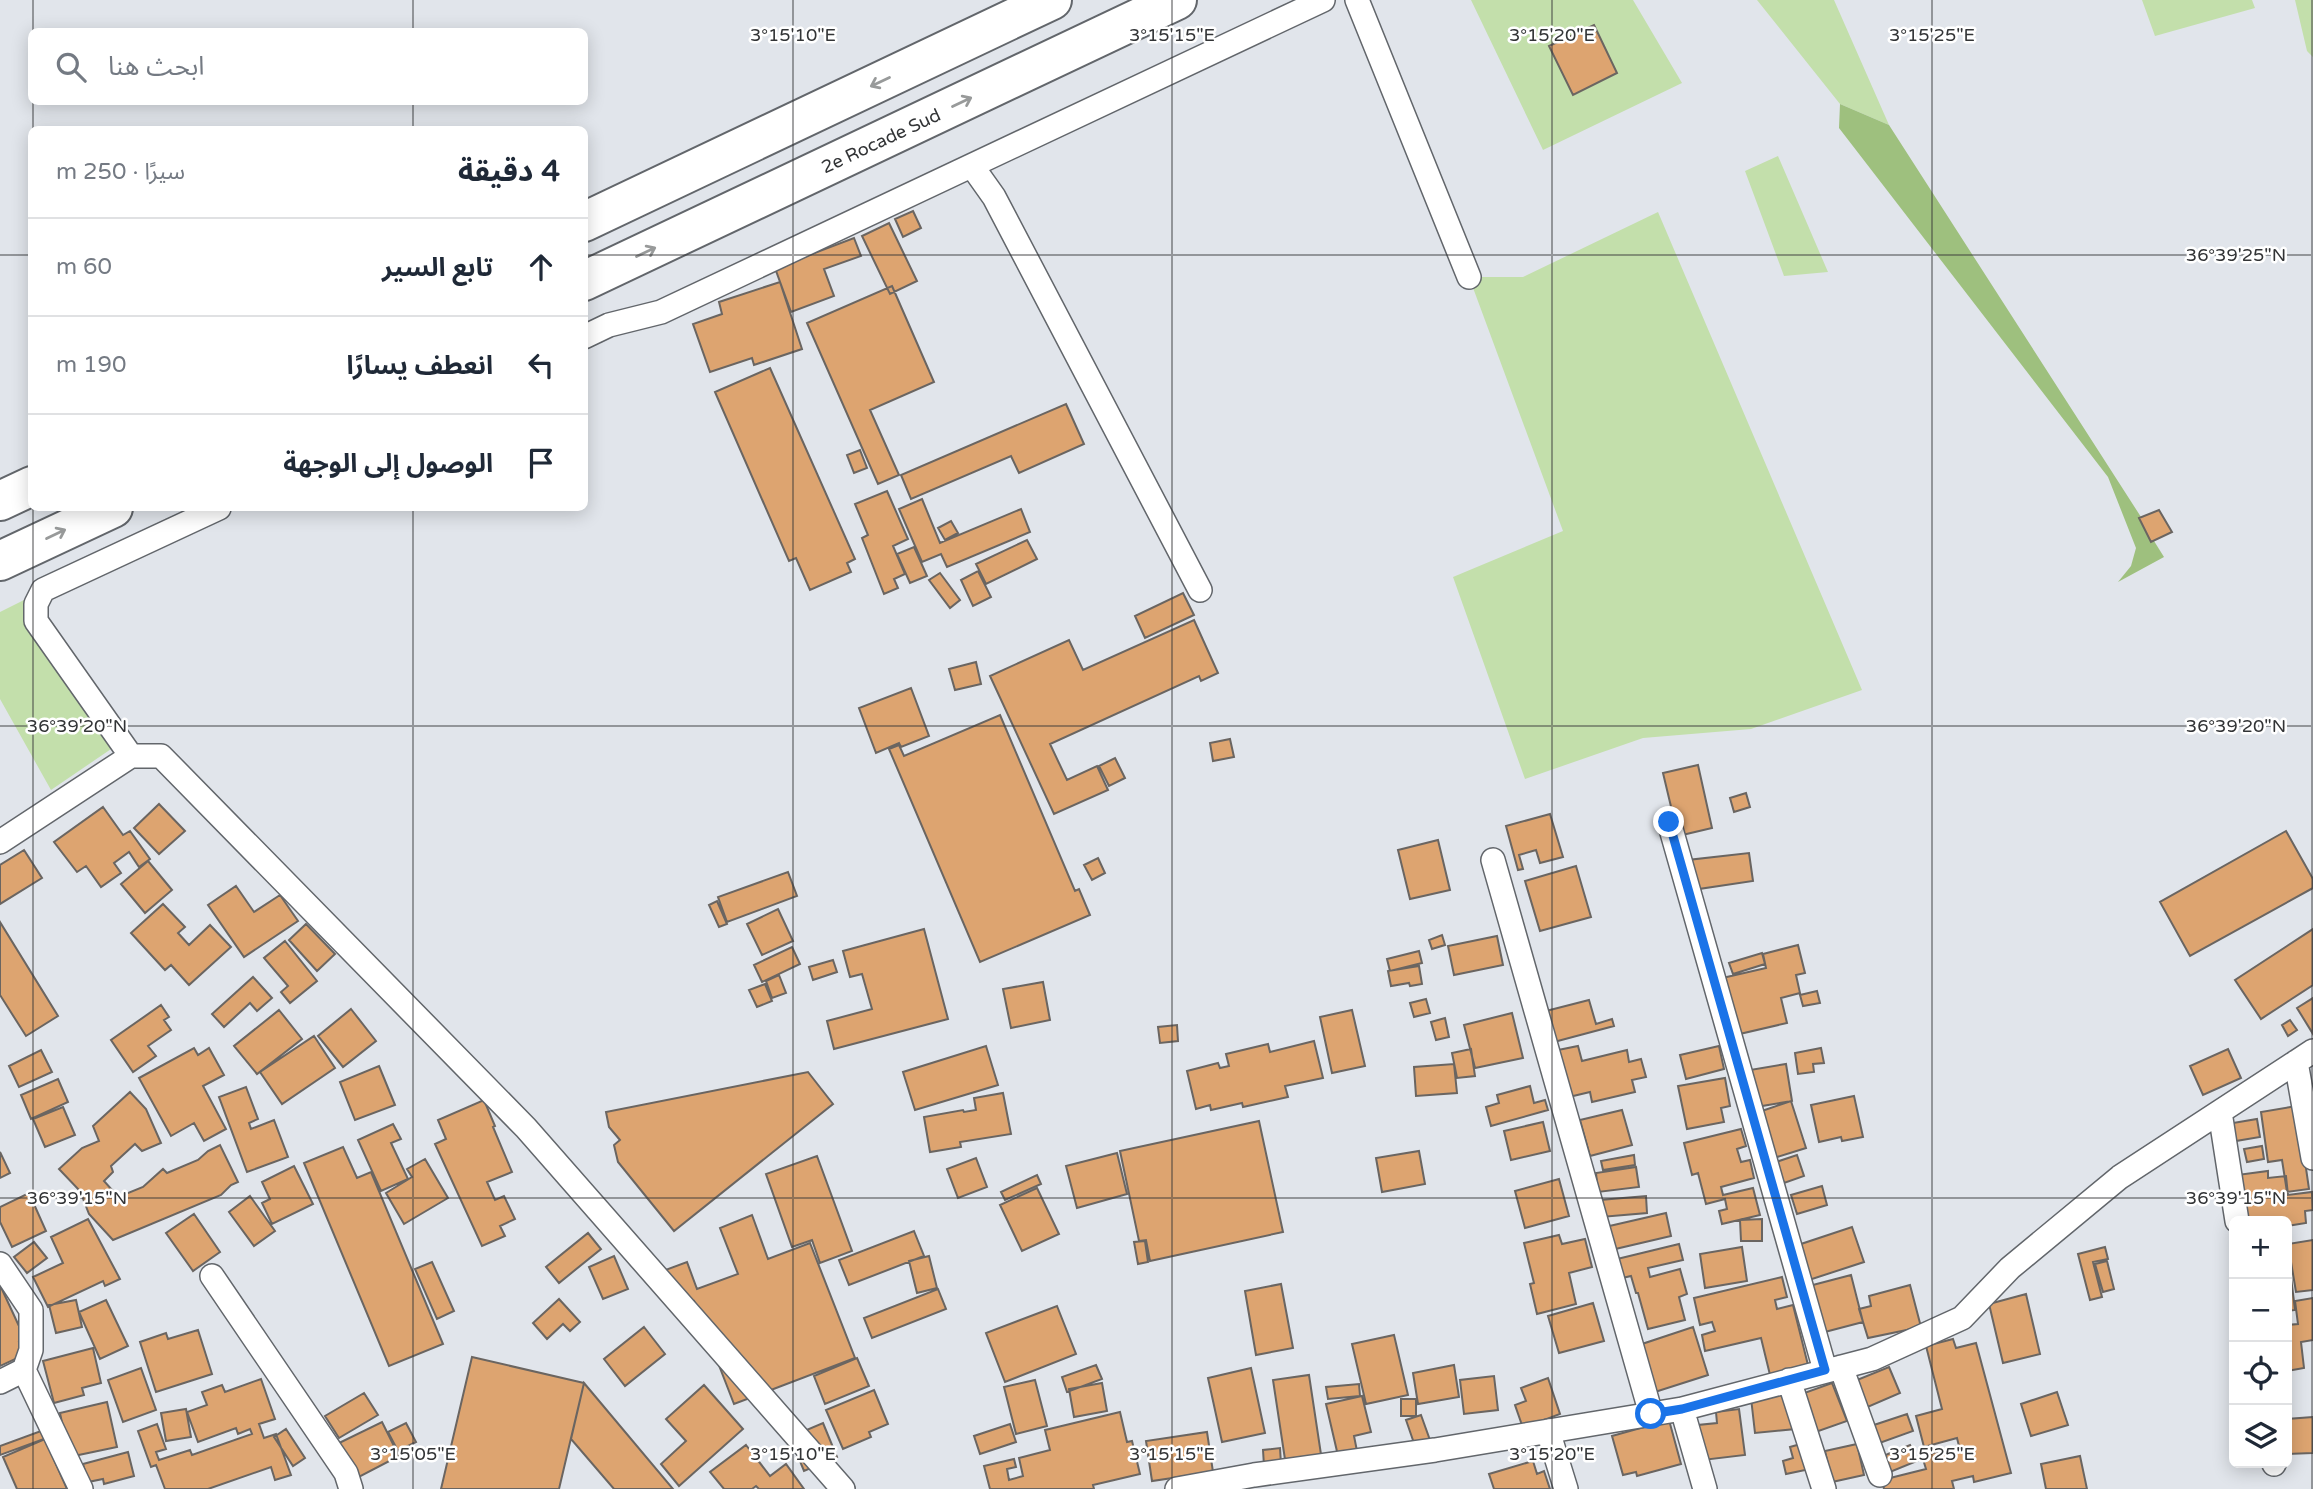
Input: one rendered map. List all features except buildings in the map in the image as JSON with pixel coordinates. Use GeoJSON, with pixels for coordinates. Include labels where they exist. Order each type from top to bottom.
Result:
{"type":"FeatureCollection","features":[{"type":"Feature","properties":{"kind":"highway"},"geometry":{"type":"LineString","coordinates":[[588,220],[1052,0]]}},
{"type":"Feature","properties":{"kind":"highway","name":"2e Rocade Sud"},"geometry":{"type":"LineString","coordinates":[[588,279],[1177,0]]}},
{"type":"Feature","properties":{"kind":"highway"},"geometry":{"type":"LineString","coordinates":[[0,501],[28,488]]}},
{"type":"Feature","properties":{"kind":"highway"},"geometry":{"type":"LineString","coordinates":[[0,561],[107,511]]}},
{"type":"Feature","properties":{"kind":"street"},"geometry":{"type":"LineString","coordinates":[[588,335],[609,325],[661,312],[1323,0]]}},
{"type":"Feature","properties":{"kind":"street"},"geometry":{"type":"LineString","coordinates":[[1357,0],[1469,277]]}},
{"type":"Feature","properties":{"kind":"street"},"geometry":{"type":"LineString","coordinates":[[972,166],[994,197],[1200,590]]}},
{"type":"Feature","properties":{"kind":"street"},"geometry":{"type":"LineString","coordinates":[[131,756],[36,621],[36,604],[43,590],[213,511]]}},
{"type":"Feature","properties":{"kind":"street"},"geometry":{"type":"LineString","coordinates":[[0,842],[131,756],[160,756],[526,1128],[843,1489]]}},
{"type":"Feature","properties":{"kind":"street"},"geometry":{"type":"LineString","coordinates":[[1669,822],[1833,1369],[1880,1475]]}},
{"type":"Feature","properties":{"kind":"street"},"geometry":{"type":"LineString","coordinates":[[1493,860],[1651,1414]]}},
{"type":"Feature","properties":{"kind":"street"},"geometry":{"type":"LineString","coordinates":[[1177,1489],[1682,1409],[1872,1359],[1962,1318],[2010,1268],[2120,1177],[2304,1056],[2313,1158]]}},
{"type":"Feature","properties":{"kind":"street"},"geometry":{"type":"LineString","coordinates":[[2220,1112],[2236,1216]]}},
{"type":"Feature","properties":{"kind":"street"},"geometry":{"type":"LineString","coordinates":[[0,1264],[31,1310],[31,1350],[24,1370],[0,1382]]}},
{"type":"Feature","properties":{"kind":"street"},"geometry":{"type":"LineString","coordinates":[[212,1276],[346,1473],[351,1489]]}},
{"type":"Feature","properties":{"kind":"street"},"geometry":{"type":"LineString","coordinates":[[24,1370],[81,1489]]}},
{"type":"Feature","properties":{"kind":"street"},"geometry":{"type":"LineString","coordinates":[[1789,1380],[1824,1489]]}},
{"type":"Feature","properties":{"kind":"street"},"geometry":{"type":"LineString","coordinates":[[1682,1409],[1705,1489]]}},
{"type":"Feature","properties":{"kind":"street"},"geometry":{"type":"LineString","coordinates":[[1548,1431],[1566,1489]]}},
{"type":"Feature","properties":{"kind":"green space"},"geometry":{"type":"Polygon","coordinates":[[[1471,0],[1633,0],[1682,83],[1543,150],[1471,0]]]}},
{"type":"Feature","properties":{"kind":"green space"},"geometry":{"type":"Polygon","coordinates":[[[1757,0],[1834,0],[1889,125],[1840,104],[1757,0]]]}},
{"type":"Feature","properties":{"kind":"green space"},"geometry":{"type":"Polygon","coordinates":[[[2142,0],[2252,0],[2255,8],[2155,36],[2142,0]]]}},
{"type":"Feature","properties":{"kind":"green space"},"geometry":{"type":"Polygon","coordinates":[[[2295,0],[2313,0],[2313,57],[2307,51],[2295,0]]]}},
{"type":"Feature","properties":{"kind":"green space"},"geometry":{"type":"Polygon","coordinates":[[[1840,104],[1889,125],[2141,517],[2139,519],[2151,541],[2154,541],[2164,557],[2118,582],[2131,566],[2136,548],[2108,477],[1839,128],[1840,104]]]}},
{"type":"Feature","properties":{"kind":"green space"},"geometry":{"type":"Polygon","coordinates":[[[1778,156],[1828,272],[1784,276],[1745,171],[1778,156]]]}},
{"type":"Feature","properties":{"kind":"green space"},"geometry":{"type":"Polygon","coordinates":[[[1658,212],[1862,690],[1751,729],[1643,738],[1525,779],[1453,577],[1563,531],[1469,277],[1523,277],[1658,212]]]}},
{"type":"Feature","properties":{"kind":"green space"},"geometry":{"type":"Polygon","coordinates":[[[30,597],[114,747],[51,790],[0,699],[0,612],[30,597]]]}},
{"type":"Feature","properties":{"kind":"route"},"geometry":{"type":"LineString","coordinates":[[1651,1414],[1682,1409],[1825,1370],[1669,822]]}}]}
